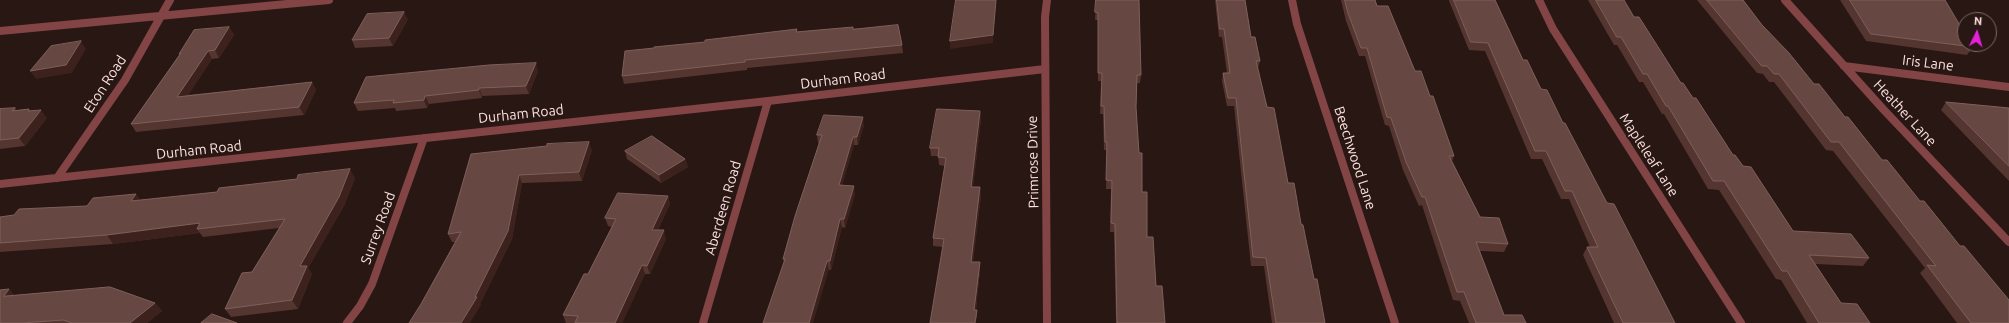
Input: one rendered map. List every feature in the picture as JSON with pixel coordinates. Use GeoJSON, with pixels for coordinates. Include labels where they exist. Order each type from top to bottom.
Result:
{"type":"FeatureCollection","features":[{"type":"Feature","properties":{"kind":"street","name":"Eton Road"},"geometry":{"type":"LineString","coordinates":[[57,178],[125,80],[170,0]]}},
{"type":"Feature","properties":{"kind":"street"},"geometry":{"type":"LineString","coordinates":[[0,30],[329,0]]}},
{"type":"Feature","properties":{"kind":"street","name":"Primrose Drive"},"geometry":{"type":"LineString","coordinates":[[1047,0],[1045,18],[1047,323]]}},
{"type":"Feature","properties":{"kind":"street","name":"Beechwood Lane"},"geometry":{"type":"LineString","coordinates":[[1292,0],[1297,24],[1395,323]]}},
{"type":"Feature","properties":{"kind":"street","name":"Mapleleaf Lane"},"geometry":{"type":"LineString","coordinates":[[1539,0],[1553,29],[1741,323]]}},
{"type":"Feature","properties":{"kind":"street","name":"Heather Lane"},"geometry":{"type":"LineString","coordinates":[[1785,0],[1844,66],[2009,242]]}},
{"type":"Feature","properties":{"kind":"street","name":"Iris Lane"},"geometry":{"type":"LineString","coordinates":[[1844,66],[2009,87]]}},
{"type":"Feature","properties":{"kind":"street","name":"Durham Road"},"geometry":{"type":"LineString","coordinates":[[0,184],[768,101],[1045,69]]}},
{"type":"Feature","properties":{"kind":"street","name":"Aberdeen Road"},"geometry":{"type":"LineString","coordinates":[[703,323],[768,101]]}},
{"type":"Feature","properties":{"kind":"street","name":"Surrey Road"},"geometry":{"type":"LineString","coordinates":[[347,323],[360,306],[372,284],[424,138]]}},
{"type":"Feature","properties":{"kind":"building"},"geometry":{"type":"Polygon","coordinates":[[[956,0],[996,0],[993,35],[950,41],[956,0]]]}},
{"type":"Feature","properties":{"kind":"building"},"geometry":{"type":"Polygon","coordinates":[[[1096,0],[1139,0],[1141,75],[1137,75],[1136,107],[1139,153],[1142,153],[1142,192],[1147,192],[1147,237],[1153,237],[1156,286],[1162,286],[1165,323],[1117,323],[1115,224],[1111,223],[1112,181],[1106,180],[1107,142],[1105,142],[1104,106],[1101,106],[1102,73],[1098,73],[1098,13],[1095,12],[1096,0]]]}},
{"type":"Feature","properties":{"kind":"building"},"geometry":{"type":"Polygon","coordinates":[[[1217,0],[1245,0],[1251,37],[1255,37],[1260,61],[1256,61],[1267,107],[1274,108],[1288,183],[1294,183],[1301,224],[1303,225],[1314,279],[1317,279],[1325,323],[1276,323],[1266,258],[1253,257],[1236,98],[1228,98],[1223,73],[1230,73],[1224,29],[1220,29],[1217,0]]]}},
{"type":"Feature","properties":{"kind":"building"},"geometry":{"type":"Polygon","coordinates":[[[1345,0],[1375,0],[1377,6],[1388,6],[1415,71],[1421,71],[1430,96],[1433,96],[1454,156],[1449,156],[1480,217],[1499,218],[1508,244],[1476,242],[1504,315],[1522,315],[1526,323],[1476,323],[1464,292],[1457,292],[1425,197],[1422,197],[1406,162],[1391,118],[1387,117],[1367,48],[1361,48],[1348,13],[1345,0]]]}},
{"type":"Feature","properties":{"kind":"building"},"geometry":{"type":"Polygon","coordinates":[[[1454,0],[1495,0],[1523,60],[1527,60],[1541,89],[1547,90],[1563,123],[1565,123],[1607,203],[1614,204],[1675,323],[1623,323],[1587,247],[1598,247],[1572,191],[1565,191],[1546,151],[1535,151],[1488,43],[1471,42],[1454,0]]]}},
{"type":"Feature","properties":{"kind":"building"},"geometry":{"type":"Polygon","coordinates":[[[1596,0],[1624,0],[1634,17],[1639,17],[1681,83],[1683,83],[1693,98],[1696,98],[1733,155],[1735,155],[1743,166],[1751,167],[1793,231],[1851,234],[1869,258],[1809,255],[1841,303],[1857,304],[1870,323],[1819,323],[1787,271],[1782,271],[1724,181],[1713,181],[1668,106],[1666,106],[1647,74],[1643,74],[1621,37],[1617,37],[1596,0]]]}},
{"type":"Feature","properties":{"kind":"building"},"geometry":{"type":"Polygon","coordinates":[[[1707,0],[1743,0],[1762,25],[1789,53],[1814,84],[1819,84],[1845,117],[1848,117],[1882,160],[1887,160],[1920,201],[1924,201],[1960,246],[1964,246],[2009,300],[2009,323],[1971,323],[1927,265],[1936,266],[1839,142],[1831,142],[1779,74],[1774,74],[1767,66],[1762,66],[1707,0]]]}},
{"type":"Feature","properties":{"kind":"building"},"geometry":{"type":"Polygon","coordinates":[[[1850,0],[1945,0],[1957,20],[1957,45],[1871,34],[1850,0]]]}},
{"type":"Feature","properties":{"kind":"building"},"geometry":{"type":"Polygon","coordinates":[[[404,12],[389,38],[352,40],[367,14],[404,12]]]}},
{"type":"Feature","properties":{"kind":"building"},"geometry":{"type":"Polygon","coordinates":[[[898,25],[902,45],[745,60],[745,62],[622,76],[625,51],[705,42],[705,40],[797,29],[796,32],[898,25]]]}},
{"type":"Feature","properties":{"kind":"building"},"geometry":{"type":"Polygon","coordinates":[[[229,27],[215,50],[208,51],[177,97],[312,82],[299,107],[131,124],[181,53],[179,54],[194,30],[229,27]]]}},
{"type":"Feature","properties":{"kind":"building"},"geometry":{"type":"Polygon","coordinates":[[[81,41],[66,65],[30,71],[51,46],[81,41]]]}},
{"type":"Feature","properties":{"kind":"building"},"geometry":{"type":"Polygon","coordinates":[[[536,63],[526,86],[479,88],[479,90],[425,96],[424,100],[393,103],[394,100],[354,103],[366,77],[489,65],[536,63]]]}},
{"type":"Feature","properties":{"kind":"building"},"geometry":{"type":"Polygon","coordinates":[[[1946,102],[2009,108],[2009,166],[1946,102]]]}},
{"type":"Feature","properties":{"kind":"building"},"geometry":{"type":"Polygon","coordinates":[[[15,108],[12,111],[29,109],[28,111],[41,110],[19,138],[0,140],[0,109],[15,108]]]}},
{"type":"Feature","properties":{"kind":"building"},"geometry":{"type":"Polygon","coordinates":[[[937,109],[980,111],[971,187],[980,187],[971,262],[980,262],[974,310],[977,310],[975,323],[930,323],[944,239],[933,238],[946,158],[938,157],[939,148],[930,148],[937,109]]]}},
{"type":"Feature","properties":{"kind":"building"},"geometry":{"type":"Polygon","coordinates":[[[824,115],[863,117],[857,137],[853,137],[839,185],[854,186],[844,219],[840,219],[830,261],[827,261],[809,323],[763,323],[785,259],[783,259],[795,216],[822,135],[817,135],[824,115]]]}},
{"type":"Feature","properties":{"kind":"building"},"geometry":{"type":"Polygon","coordinates":[[[652,136],[685,159],[659,175],[625,151],[652,136]]]}},
{"type":"Feature","properties":{"kind":"building"},"geometry":{"type":"Polygon","coordinates":[[[589,142],[579,172],[519,175],[508,231],[475,297],[477,297],[461,323],[409,323],[461,232],[448,234],[471,154],[547,146],[547,144],[589,142]]]}},
{"type":"Feature","properties":{"kind":"building"},"geometry":{"type":"Polygon","coordinates":[[[350,169],[339,197],[300,266],[307,266],[292,300],[225,309],[242,273],[252,272],[285,219],[197,229],[200,223],[107,235],[0,243],[0,217],[14,215],[19,209],[87,206],[93,198],[136,194],[131,201],[217,192],[219,188],[297,179],[298,175],[350,169]]]}},
{"type":"Feature","properties":{"kind":"building"},"geometry":{"type":"Polygon","coordinates":[[[618,193],[668,196],[652,230],[664,230],[647,266],[642,265],[615,323],[575,323],[578,316],[563,315],[584,274],[588,274],[616,219],[605,218],[618,193]]]}},
{"type":"Feature","properties":{"kind":"building"},"geometry":{"type":"Polygon","coordinates":[[[110,287],[155,303],[130,323],[72,323],[63,320],[0,323],[0,290],[9,289],[4,296],[110,287]]]}},
{"type":"Feature","properties":{"kind":"building"},"geometry":{"type":"Polygon","coordinates":[[[212,314],[237,323],[201,323],[212,314]]]}}]}
